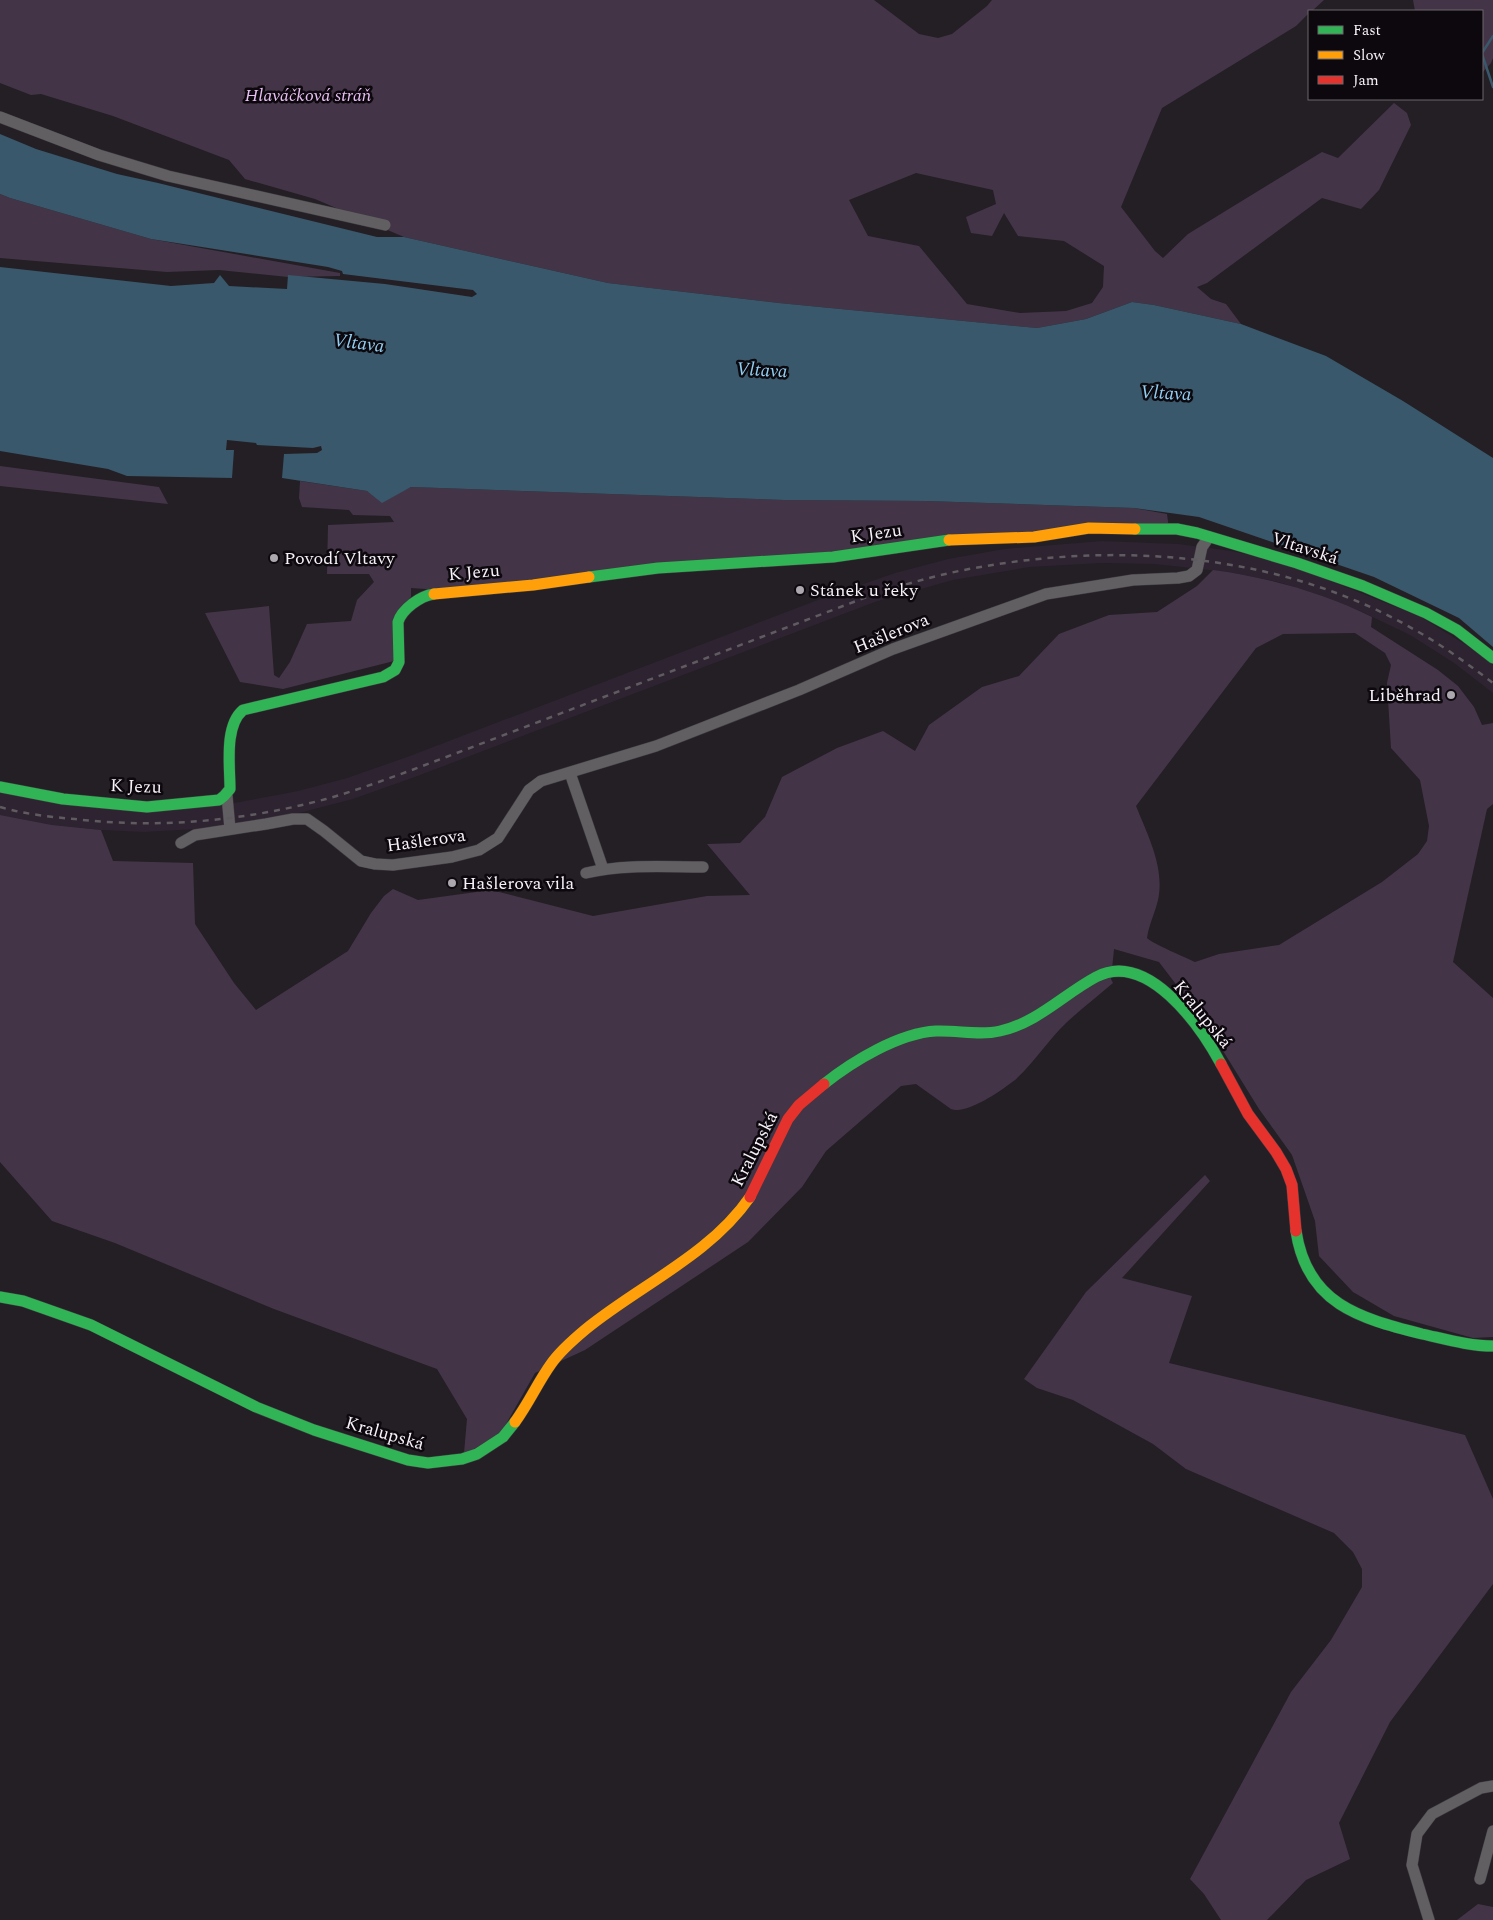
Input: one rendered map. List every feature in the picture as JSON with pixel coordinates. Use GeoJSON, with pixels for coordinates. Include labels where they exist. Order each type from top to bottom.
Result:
{"type":"FeatureCollection","features":[{"type":"Feature","properties":{"kind":"street"},"geometry":{"type":"LineString","coordinates":[[0,117],[99,156],[168,176],[385,225]]}},
{"type":"Feature","properties":{"kind":"street","name":"Vltavská"},"geometry":{"type":"LineString","coordinates":[[1089,528],[1177,529],[1321,570],[1415,608],[1459,631],[1493,658]]}},
{"type":"Feature","properties":{"kind":"street","name":"K Jezu"},"geometry":{"type":"LineString","coordinates":[[0,787],[63,800],[147,807],[216,801],[227,796],[230,789],[231,729],[236,716],[243,710],[390,674],[396,670],[399,662],[398,622],[400,616],[414,603],[428,595],[533,585],[658,568],[833,557],[958,540],[1034,537],[1089,528]]}},
{"type":"Feature","properties":{"kind":"street","name":"Hašlerova"},"geometry":{"type":"LineString","coordinates":[[181,843],[195,835],[230,828],[293,819],[307,819],[331,835],[361,862],[393,864],[452,858],[478,850],[498,838],[529,790],[541,781],[656,746],[799,690],[893,649],[1046,594],[1080,587],[1133,580],[1189,576],[1198,570],[1202,547],[1209,537]]}},
{"type":"Feature","properties":{"kind":"street"},"geometry":{"type":"LineString","coordinates":[[570,773],[603,869]]}},
{"type":"Feature","properties":{"kind":"street"},"geometry":{"type":"LineString","coordinates":[[227,796],[230,828]]}},
{"type":"Feature","properties":{"kind":"street"},"geometry":{"type":"LineString","coordinates":[[586,873],[627,867],[703,867]]}},
{"type":"Feature","properties":{"kind":"street","name":"Kralupská"},"geometry":{"type":"LineString","coordinates":[[0,1297],[24,1301],[91,1324],[256,1407],[314,1430],[408,1460],[428,1463],[462,1459],[477,1454],[502,1437],[522,1412],[551,1364],[586,1329],[698,1250],[737,1216],[755,1190],[788,1119],[795,1109],[823,1082],[884,1046],[906,1036],[934,1030],[978,1034],[1000,1032],[1012,1028],[1095,978],[1116,971],[1130,972],[1147,979],[1161,988],[1176,1003],[1209,1044],[1248,1114],[1281,1158],[1292,1184],[1299,1249],[1309,1274],[1324,1291],[1347,1308],[1376,1322],[1471,1346],[1493,1346]]}},
{"type":"Feature","properties":{"kind":"street"},"geometry":{"type":"LineString","coordinates":[[1429,1920],[1412,1865],[1417,1834],[1432,1814],[1481,1788],[1493,1786]]}},
{"type":"Feature","properties":{"kind":"street"},"geometry":{"type":"LineString","coordinates":[[1480,1879],[1493,1831]]}},
{"type":"Feature","properties":{"kind":"shaded area"},"geometry":{"type":"Polygon","coordinates":[[[1102,541],[1178,544],[1232,551],[1283,562],[1421,617],[1466,645],[1493,665],[1493,693],[1454,663],[1410,635],[1362,612],[1322,596],[1278,582],[1228,572],[1154,564],[1102,563],[1030,567],[953,580],[875,602],[415,777],[353,799],[303,812],[273,819],[197,829],[144,832],[52,825],[0,815],[0,793],[218,806],[298,791],[347,778],[407,757],[815,601],[895,573],[948,559],[1004,549],[1102,541]]]}},
{"type":"Feature","properties":{"kind":"green space","name":"Hlaváčková stráň"},"geometry":{"type":"Polygon","coordinates":[[[0,0],[874,0],[919,34],[938,38],[952,34],[992,0],[1324,0],[1313,10],[1308,10],[1308,14],[1296,26],[1162,108],[1121,207],[1155,251],[1163,258],[1188,234],[1322,152],[1338,158],[1394,103],[1407,113],[1411,125],[1379,190],[1361,209],[1322,198],[1207,283],[1197,287],[1211,299],[1226,304],[1241,324],[1132,302],[1086,319],[1037,328],[779,303],[608,283],[404,237],[315,199],[245,179],[229,160],[113,116],[41,94],[31,95],[0,83],[0,0]],[[916,173],[849,200],[868,236],[919,246],[967,304],[1020,313],[1066,311],[1092,303],[1103,287],[1104,266],[1064,241],[1018,236],[1004,213],[992,236],[971,233],[966,217],[996,204],[993,190],[916,173]]]}},
{"type":"Feature","properties":{"kind":"green space"},"geometry":{"type":"Polygon","coordinates":[[[1413,0],[1493,0],[1493,58],[1491,63],[1483,72],[1483,10],[1415,10],[1413,0]]]}},
{"type":"Feature","properties":{"kind":"green space"},"geometry":{"type":"Polygon","coordinates":[[[0,194],[151,239],[340,273],[340,276],[288,277],[219,270],[167,272],[0,258],[0,194]]]}},
{"type":"Feature","properties":{"kind":"green space"},"geometry":{"type":"Polygon","coordinates":[[[0,466],[159,487],[168,504],[0,486],[0,466]]]}},
{"type":"Feature","properties":{"kind":"green space"},"geometry":{"type":"Polygon","coordinates":[[[300,481],[367,491],[383,501],[411,487],[784,500],[926,501],[1134,508],[1167,514],[1169,529],[1089,528],[455,591],[411,588],[411,596],[394,661],[283,689],[240,682],[205,613],[269,606],[274,675],[279,678],[290,662],[307,624],[351,621],[357,600],[374,582],[369,574],[327,574],[328,525],[394,522],[390,516],[353,515],[349,510],[302,507],[299,498],[300,481]]]}},
{"type":"Feature","properties":{"kind":"green space"},"geometry":{"type":"Polygon","coordinates":[[[1213,570],[1254,577],[1294,587],[1353,608],[1372,617],[1371,627],[1438,670],[1458,686],[1474,707],[1482,725],[1493,723],[1493,804],[1487,809],[1453,962],[1493,998],[1493,1337],[1473,1338],[1394,1316],[1353,1292],[1319,1256],[1315,1221],[1292,1155],[1259,1109],[1207,1025],[1159,962],[1114,949],[1111,979],[1113,983],[1066,1023],[1015,1080],[1002,1090],[975,1105],[958,1110],[951,1109],[916,1084],[901,1086],[826,1151],[802,1187],[748,1242],[585,1350],[535,1373],[497,1440],[464,1453],[467,1419],[437,1369],[274,1309],[115,1243],[52,1221],[0,1162],[0,815],[52,825],[101,830],[113,861],[193,863],[195,924],[234,983],[256,1010],[348,951],[371,913],[384,896],[393,889],[418,900],[491,890],[593,916],[707,896],[750,895],[707,844],[740,843],[765,817],[782,777],[837,748],[883,731],[915,751],[929,725],[982,687],[1019,676],[1059,634],[1109,615],[1157,612],[1197,586],[1213,570]],[[1355,633],[1283,634],[1256,648],[1136,806],[1154,852],[1160,888],[1147,938],[1195,962],[1219,954],[1279,945],[1382,882],[1418,854],[1427,841],[1429,826],[1420,780],[1391,748],[1387,683],[1391,665],[1385,653],[1355,633]]]}},
{"type":"Feature","properties":{"kind":"green space"},"geometry":{"type":"Polygon","coordinates":[[[1205,1175],[1210,1181],[1122,1278],[1192,1296],[1169,1363],[1465,1435],[1493,1499],[1493,1584],[1390,1722],[1339,1823],[1350,1859],[1306,1880],[1267,1920],[1221,1920],[1204,1894],[1190,1879],[1291,1692],[1331,1640],[1362,1587],[1362,1569],[1353,1552],[1334,1533],[1186,1469],[1153,1444],[1073,1400],[1037,1388],[1024,1379],[1086,1292],[1205,1175]]]}},
{"type":"Feature","properties":{"kind":"green space"},"geometry":{"type":"Polygon","coordinates":[[[1478,1904],[1493,1907],[1493,1920],[1457,1920],[1478,1904]]]}},
{"type":"Feature","properties":{"kind":"water","name":"Vltava"},"geometry":{"type":"Polygon","coordinates":[[[0,134],[36,149],[117,174],[377,237],[404,237],[608,283],[779,303],[1037,328],[1086,319],[1132,302],[1241,324],[1326,356],[1403,401],[1493,458],[1493,647],[1459,618],[1374,577],[1199,517],[1134,508],[926,501],[784,500],[411,487],[382,503],[367,491],[282,478],[284,454],[317,453],[322,450],[321,446],[313,448],[257,445],[256,443],[227,440],[226,450],[234,450],[232,478],[127,476],[108,469],[0,451],[0,267],[171,286],[214,283],[220,275],[229,286],[287,289],[288,275],[385,284],[472,297],[477,294],[473,290],[343,274],[342,271],[328,267],[151,239],[10,198],[0,194],[0,134]]]}},
{"type":"Feature","properties":{"kind":"waterway"},"geometry":{"type":"LineString","coordinates":[[1483,51],[1493,36]]}},
{"type":"Feature","properties":{"kind":"waterway"},"geometry":{"type":"LineString","coordinates":[[1483,57],[1493,87]]}},
{"type":"Feature","properties":{"kind":"railway"},"geometry":{"type":"LineString","coordinates":[[0,807],[18,812],[47,816],[138,823],[170,823],[233,818],[295,807],[326,799],[412,770],[872,595],[949,573],[1030,560],[1087,556],[1144,556],[1201,560],[1257,570],[1312,584],[1364,604],[1415,630],[1455,655],[1493,683]]}},
{"type":"Feature","properties":{"kind":"traffic: fast"},"geometry":{"type":"LineString","coordinates":[[1135,529],[1177,529],[1197,533],[1297,563],[1363,586],[1426,613],[1457,630],[1493,658]]}},
{"type":"Feature","properties":{"kind":"traffic: fast"},"geometry":{"type":"LineString","coordinates":[[589,577],[658,568],[833,557],[949,540]]}},
{"type":"Feature","properties":{"kind":"traffic: fast"},"geometry":{"type":"LineString","coordinates":[[0,787],[63,799],[147,807],[219,800],[230,789],[229,747],[233,726],[243,710],[383,677],[395,670],[399,662],[398,622],[400,617],[412,604],[423,597],[434,594]]}},
{"type":"Feature","properties":{"kind":"traffic: fast"},"geometry":{"type":"LineString","coordinates":[[824,1084],[862,1058],[907,1037],[936,1031],[976,1033],[1000,1031],[1026,1022],[1096,977],[1115,971],[1134,974],[1152,982],[1170,996],[1200,1030],[1221,1064]]}},
{"type":"Feature","properties":{"kind":"traffic: fast"},"geometry":{"type":"LineString","coordinates":[[1296,1231],[1302,1256],[1311,1276],[1324,1291],[1340,1304],[1357,1314],[1422,1334],[1457,1342],[1493,1346]]}},
{"type":"Feature","properties":{"kind":"traffic: fast"},"geometry":{"type":"LineString","coordinates":[[0,1297],[23,1301],[91,1325],[256,1407],[314,1430],[408,1460],[428,1463],[462,1459],[477,1454],[503,1437],[515,1422]]}},
{"type":"Feature","properties":{"kind":"traffic: slow"},"geometry":{"type":"LineString","coordinates":[[949,540],[1034,537],[1089,528],[1135,529]]}},
{"type":"Feature","properties":{"kind":"traffic: slow"},"geometry":{"type":"LineString","coordinates":[[434,594],[533,585],[589,577]]}},
{"type":"Feature","properties":{"kind":"traffic: slow"},"geometry":{"type":"LineString","coordinates":[[515,1422],[546,1371],[567,1345],[607,1313],[695,1253],[734,1218],[750,1197]]}},
{"type":"Feature","properties":{"kind":"traffic: jam"},"geometry":{"type":"LineString","coordinates":[[1221,1064],[1248,1114],[1286,1169],[1292,1185],[1296,1231]]}},
{"type":"Feature","properties":{"kind":"traffic: jam"},"geometry":{"type":"LineString","coordinates":[[750,1197],[788,1119],[799,1105],[824,1084]]}},
{"type":"Feature","properties":{"kind":"place","name":"Povodí Vltavy"},"geometry":{"type":"Point","coordinates":[274,558]}},
{"type":"Feature","properties":{"kind":"place","name":"Stánek u řeky"},"geometry":{"type":"Point","coordinates":[800,590]}},
{"type":"Feature","properties":{"kind":"place","name":"Liběhrad"},"geometry":{"type":"Point","coordinates":[1451,695]}},
{"type":"Feature","properties":{"kind":"place","name":"Hašlerova vila"},"geometry":{"type":"Point","coordinates":[452,883]}}]}
